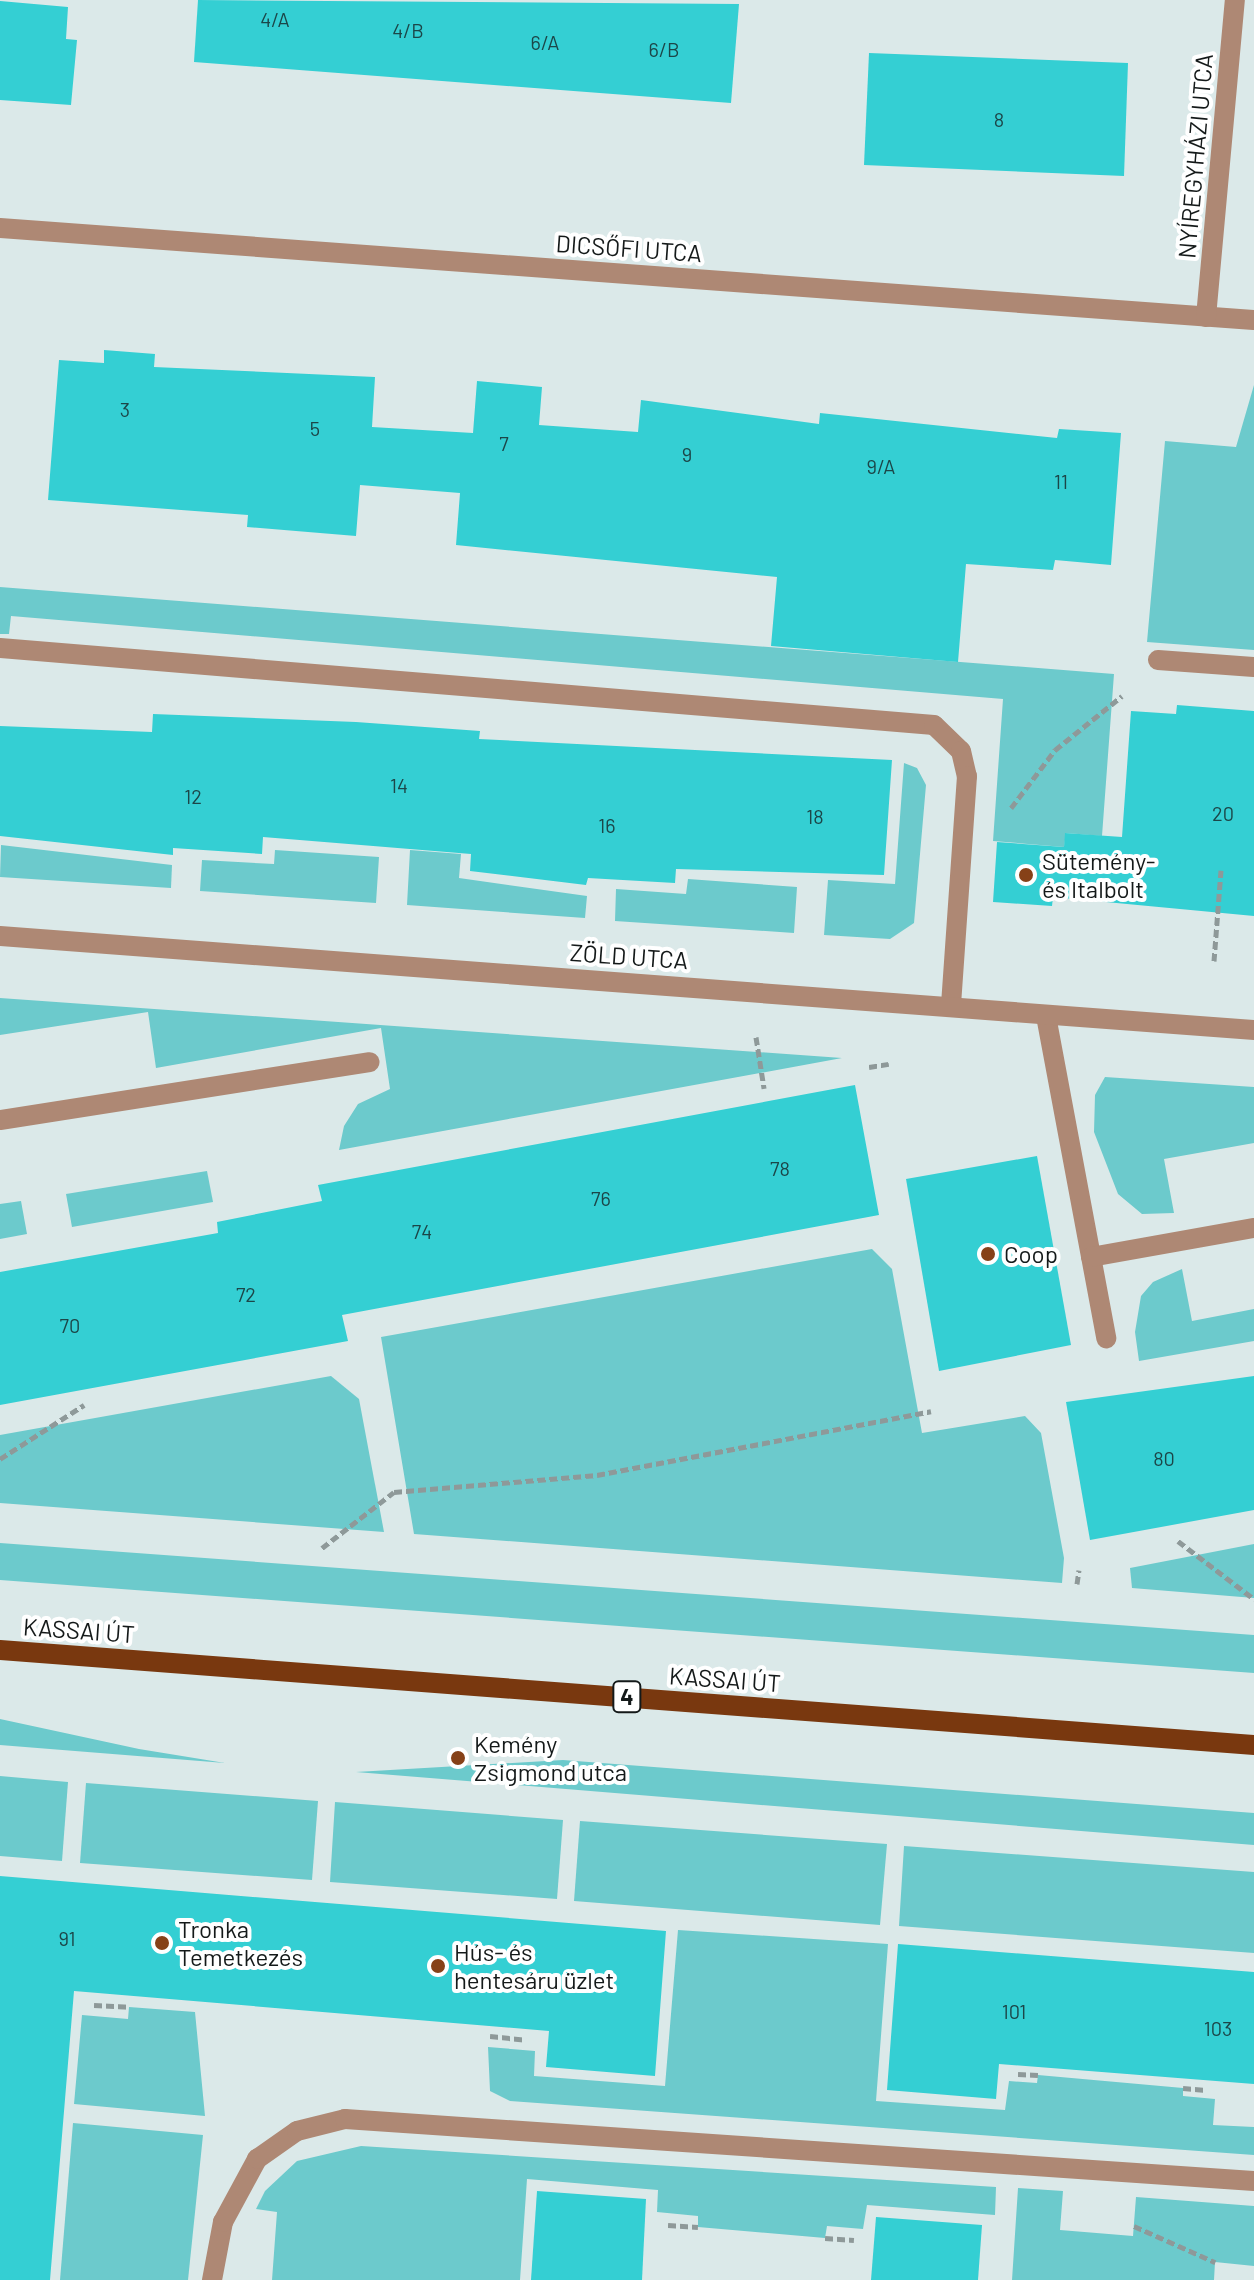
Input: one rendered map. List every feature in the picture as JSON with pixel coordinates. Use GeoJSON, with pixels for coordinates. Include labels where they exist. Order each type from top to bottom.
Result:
{"type":"FeatureCollection","features":[{"type":"Feature","properties":{"kind":"main road","name":"KASSAI ÚT"},"geometry":{"type":"LineString","coordinates":[[0,1650],[1254,1745]]}},
{"type":"Feature","properties":{"kind":"street","name":"NYÍREGYHÁZI UTCA"},"geometry":{"type":"LineString","coordinates":[[1206,317],[1235,0]]}},
{"type":"Feature","properties":{"kind":"street","name":"DICSŐFI UTCA"},"geometry":{"type":"LineString","coordinates":[[0,228],[1254,320]]}},
{"type":"Feature","properties":{"kind":"street"},"geometry":{"type":"LineString","coordinates":[[0,648],[922,720],[954,740],[965,763],[951,1005]]}},
{"type":"Feature","properties":{"kind":"street"},"geometry":{"type":"LineString","coordinates":[[1158,660],[1254,667]]}},
{"type":"Feature","properties":{"kind":"street","name":"ZÖLD UTCA"},"geometry":{"type":"LineString","coordinates":[[0,936],[1254,1030]]}},
{"type":"Feature","properties":{"kind":"street"},"geometry":{"type":"LineString","coordinates":[[1046,1016],[1106,1338]]}},
{"type":"Feature","properties":{"kind":"street"},"geometry":{"type":"LineString","coordinates":[[0,1120],[369,1062]]}},
{"type":"Feature","properties":{"kind":"street"},"geometry":{"type":"LineString","coordinates":[[1091,1257],[1254,1228]]}},
{"type":"Feature","properties":{"kind":"street"},"geometry":{"type":"LineString","coordinates":[[212,2280],[223,2222],[257,2159],[297,2131],[345,2119],[1254,2181]]}},
{"type":"Feature","properties":{"kind":"path"},"geometry":{"type":"LineString","coordinates":[[960,876],[1055,750],[1122,696]]}},
{"type":"Feature","properties":{"kind":"path"},"geometry":{"type":"LineString","coordinates":[[1214,961],[1221,870]]}},
{"type":"Feature","properties":{"kind":"path"},"geometry":{"type":"LineString","coordinates":[[756,1036],[764,1088]]}},
{"type":"Feature","properties":{"kind":"path"},"geometry":{"type":"LineString","coordinates":[[869,1067],[889,1064]]}},
{"type":"Feature","properties":{"kind":"path"},"geometry":{"type":"LineString","coordinates":[[0,1459],[84,1405]]}},
{"type":"Feature","properties":{"kind":"path"},"geometry":{"type":"LineString","coordinates":[[322,1548],[394,1492],[597,1475],[931,1411]]}},
{"type":"Feature","properties":{"kind":"path"},"geometry":{"type":"LineString","coordinates":[[1178,1541],[1254,1599]]}},
{"type":"Feature","properties":{"kind":"path"},"geometry":{"type":"LineString","coordinates":[[1077,1584],[1079,1570]]}},
{"type":"Feature","properties":{"kind":"path"},"geometry":{"type":"LineString","coordinates":[[94,2005],[129,2007]]}},
{"type":"Feature","properties":{"kind":"path"},"geometry":{"type":"LineString","coordinates":[[490,2036],[526,2040]]}},
{"type":"Feature","properties":{"kind":"path"},"geometry":{"type":"LineString","coordinates":[[1018,2074],[1038,2075]]}},
{"type":"Feature","properties":{"kind":"path"},"geometry":{"type":"LineString","coordinates":[[1183,2088],[1206,2090]]}},
{"type":"Feature","properties":{"kind":"path"},"geometry":{"type":"LineString","coordinates":[[668,2225],[698,2227]]}},
{"type":"Feature","properties":{"kind":"path"},"geometry":{"type":"LineString","coordinates":[[1134,2226],[1215,2262]]}},
{"type":"Feature","properties":{"kind":"path"},"geometry":{"type":"LineString","coordinates":[[825,2238],[854,2240]]}},
{"type":"Feature","properties":{"kind":"shaded area"},"geometry":{"type":"Polygon","coordinates":[[[1254,385],[1254,650],[1147,642],[1165,441],[1236,447],[1254,385]]]}},
{"type":"Feature","properties":{"kind":"shaded area"},"geometry":{"type":"Polygon","coordinates":[[[0,587],[1114,674],[1102,836],[1066,833],[1064,847],[993,841],[1003,699],[11,616],[9,634],[0,634],[0,587]]]}},
{"type":"Feature","properties":{"kind":"shaded area"},"geometry":{"type":"Polygon","coordinates":[[[904,763],[917,768],[926,785],[914,923],[890,939],[824,935],[828,880],[895,884],[904,763]]]}},
{"type":"Feature","properties":{"kind":"shaded area"},"geometry":{"type":"Polygon","coordinates":[[[1,845],[172,865],[171,888],[0,877],[1,845]]]}},
{"type":"Feature","properties":{"kind":"shaded area"},"geometry":{"type":"Polygon","coordinates":[[[275,850],[379,857],[376,903],[200,891],[202,860],[274,864],[275,850]]]}},
{"type":"Feature","properties":{"kind":"shaded area"},"geometry":{"type":"Polygon","coordinates":[[[410,850],[461,854],[459,878],[587,896],[585,918],[407,905],[410,850]]]}},
{"type":"Feature","properties":{"kind":"shaded area"},"geometry":{"type":"Polygon","coordinates":[[[688,879],[797,887],[794,933],[615,921],[616,889],[686,894],[688,879]]]}},
{"type":"Feature","properties":{"kind":"shaded area"},"geometry":{"type":"Polygon","coordinates":[[[0,998],[842,1058],[339,1150],[344,1126],[358,1104],[390,1089],[381,1028],[156,1068],[148,1012],[0,1035],[0,998]]]}},
{"type":"Feature","properties":{"kind":"shaded area"},"geometry":{"type":"Polygon","coordinates":[[[1105,1077],[1254,1087],[1254,1143],[1164,1159],[1174,1213],[1142,1214],[1118,1194],[1094,1132],[1095,1095],[1105,1077]]]}},
{"type":"Feature","properties":{"kind":"shaded area"},"geometry":{"type":"Polygon","coordinates":[[[207,1171],[213,1202],[72,1227],[66,1194],[207,1171]]]}},
{"type":"Feature","properties":{"kind":"shaded area"},"geometry":{"type":"Polygon","coordinates":[[[21,1201],[27,1234],[0,1239],[0,1204],[21,1201]]]}},
{"type":"Feature","properties":{"kind":"shaded area"},"geometry":{"type":"Polygon","coordinates":[[[872,1249],[892,1269],[922,1433],[1025,1416],[1041,1433],[1064,1558],[1062,1583],[414,1534],[381,1337],[872,1249]]]}},
{"type":"Feature","properties":{"kind":"shaded area"},"geometry":{"type":"Polygon","coordinates":[[[1182,1269],[1192,1321],[1254,1309],[1254,1341],[1139,1361],[1135,1332],[1141,1296],[1153,1282],[1182,1269]]]}},
{"type":"Feature","properties":{"kind":"shaded area"},"geometry":{"type":"Polygon","coordinates":[[[331,1376],[359,1399],[384,1532],[0,1503],[0,1435],[331,1376]]]}},
{"type":"Feature","properties":{"kind":"shaded area"},"geometry":{"type":"Polygon","coordinates":[[[0,1543],[1254,1635],[1254,1673],[0,1580],[0,1543]]]}},
{"type":"Feature","properties":{"kind":"shaded area"},"geometry":{"type":"Polygon","coordinates":[[[1254,1544],[1254,1598],[1132,1588],[1130,1568],[1254,1544]]]}},
{"type":"Feature","properties":{"kind":"shaded area"},"geometry":{"type":"Polygon","coordinates":[[[0,1719],[139,1749],[225,1763],[0,1745],[0,1719]]]}},
{"type":"Feature","properties":{"kind":"shaded area"},"geometry":{"type":"Polygon","coordinates":[[[563,1760],[1254,1813],[1254,1845],[356,1772],[563,1760]]]}},
{"type":"Feature","properties":{"kind":"shaded area"},"geometry":{"type":"Polygon","coordinates":[[[0,1776],[68,1782],[62,1861],[0,1856],[0,1776]]]}},
{"type":"Feature","properties":{"kind":"shaded area"},"geometry":{"type":"Polygon","coordinates":[[[86,1783],[318,1801],[312,1880],[80,1863],[86,1783]]]}},
{"type":"Feature","properties":{"kind":"shaded area"},"geometry":{"type":"Polygon","coordinates":[[[335,1802],[563,1820],[557,1899],[330,1882],[335,1802]]]}},
{"type":"Feature","properties":{"kind":"shaded area"},"geometry":{"type":"Polygon","coordinates":[[[580,1821],[887,1844],[880,1925],[574,1901],[580,1821]]]}},
{"type":"Feature","properties":{"kind":"shaded area"},"geometry":{"type":"Polygon","coordinates":[[[904,1846],[1254,1872],[1254,1953],[899,1926],[904,1846]]]}},
{"type":"Feature","properties":{"kind":"shaded area"},"geometry":{"type":"Polygon","coordinates":[[[678,1930],[888,1944],[876,2101],[1005,2110],[1009,2081],[1037,2083],[1038,2075],[1183,2088],[1183,2096],[1215,2099],[1213,2125],[1254,2127],[1254,2155],[510,2101],[490,2091],[488,2047],[535,2051],[534,2076],[665,2086],[678,1930]]]}},
{"type":"Feature","properties":{"kind":"shaded area"},"geometry":{"type":"Polygon","coordinates":[[[129,2007],[195,2012],[205,2116],[74,2104],[82,2015],[128,2019],[129,2007]]]}},
{"type":"Feature","properties":{"kind":"shaded area"},"geometry":{"type":"Polygon","coordinates":[[[73,2123],[203,2135],[188,2280],[60,2280],[73,2123]]]}},
{"type":"Feature","properties":{"kind":"shaded area"},"geometry":{"type":"Polygon","coordinates":[[[361,2146],[996,2187],[995,2215],[867,2205],[863,2229],[827,2226],[825,2238],[698,2227],[698,2216],[657,2212],[658,2190],[527,2179],[520,2280],[272,2280],[277,2212],[256,2209],[265,2191],[297,2161],[361,2146]]]}},
{"type":"Feature","properties":{"kind":"shaded area"},"geometry":{"type":"Polygon","coordinates":[[[1018,2188],[1063,2191],[1060,2230],[1133,2236],[1136,2197],[1254,2206],[1254,2266],[1215,2262],[1214,2280],[1012,2280],[1018,2188]]]}},
{"type":"Feature","properties":{"kind":"building"},"geometry":{"type":"Polygon","coordinates":[[[198,0],[739,4],[731,103],[194,62],[198,0]]]}},
{"type":"Feature","properties":{"kind":"building"},"geometry":{"type":"Polygon","coordinates":[[[0,1],[68,7],[66,39],[77,40],[71,105],[0,100],[0,1]]]}},
{"type":"Feature","properties":{"kind":"building"},"geometry":{"type":"Polygon","coordinates":[[[869,53],[1128,63],[1124,176],[864,165],[869,53]]]}},
{"type":"Feature","properties":{"kind":"building"},"geometry":{"type":"Polygon","coordinates":[[[104,350],[155,354],[154,367],[375,377],[372,427],[473,433],[477,381],[542,387],[539,425],[638,432],[641,400],[819,424],[820,413],[1057,438],[1059,429],[1121,433],[1111,565],[1055,560],[1053,570],[966,564],[958,662],[771,646],[777,577],[456,545],[460,493],[360,485],[356,536],[247,527],[248,515],[48,500],[59,360],[104,363],[104,350]]]}},
{"type":"Feature","properties":{"kind":"building"},"geometry":{"type":"Polygon","coordinates":[[[1177,705],[1254,711],[1254,916],[1053,897],[1052,906],[993,902],[997,842],[1064,847],[1065,833],[1122,837],[1131,711],[1176,714],[1177,705]]]}},
{"type":"Feature","properties":{"kind":"building"},"geometry":{"type":"Polygon","coordinates":[[[153,714],[356,722],[480,731],[479,739],[892,760],[884,875],[676,869],[675,883],[588,878],[586,885],[470,871],[471,854],[263,837],[262,854],[173,848],[173,855],[0,836],[0,726],[152,732],[153,714]]]}},
{"type":"Feature","properties":{"kind":"building"},"geometry":{"type":"Polygon","coordinates":[[[855,1085],[879,1215],[342,1315],[348,1341],[0,1405],[0,1272],[218,1233],[217,1222],[322,1201],[318,1185],[855,1085]]]}},
{"type":"Feature","properties":{"kind":"building"},"geometry":{"type":"Polygon","coordinates":[[[1037,1156],[1071,1345],[939,1371],[906,1179],[1037,1156]]]}},
{"type":"Feature","properties":{"kind":"building"},"geometry":{"type":"Polygon","coordinates":[[[1254,1376],[1254,1510],[1090,1540],[1066,1402],[1254,1376]]]}},
{"type":"Feature","properties":{"kind":"building"},"geometry":{"type":"Polygon","coordinates":[[[0,1876],[666,1931],[655,2076],[546,2067],[549,2031],[74,1991],[50,2280],[0,2280],[0,1876]]]}},
{"type":"Feature","properties":{"kind":"building"},"geometry":{"type":"Polygon","coordinates":[[[898,1944],[1254,1972],[1254,2084],[999,2064],[996,2099],[887,2090],[898,1944]]]}},
{"type":"Feature","properties":{"kind":"building"},"geometry":{"type":"Polygon","coordinates":[[[537,2191],[646,2199],[642,2280],[531,2280],[537,2191]]]}},
{"type":"Feature","properties":{"kind":"building"},"geometry":{"type":"Polygon","coordinates":[[[876,2217],[982,2225],[978,2280],[871,2280],[876,2217]]]}},
{"type":"Feature","properties":{"kind":"place","name":"Sütemény- és Italbolt"},"geometry":{"type":"Point","coordinates":[1026,875]}},
{"type":"Feature","properties":{"kind":"place","name":"Coop"},"geometry":{"type":"Point","coordinates":[988,1254]}},
{"type":"Feature","properties":{"kind":"place","name":"Kemény Zsigmond utca"},"geometry":{"type":"Point","coordinates":[458,1758]}},
{"type":"Feature","properties":{"kind":"place","name":"Tronka Temetkezés"},"geometry":{"type":"Point","coordinates":[162,1943]}},
{"type":"Feature","properties":{"kind":"place","name":"Hús- és hentesáru üzlet"},"geometry":{"type":"Point","coordinates":[438,1966]}}]}
